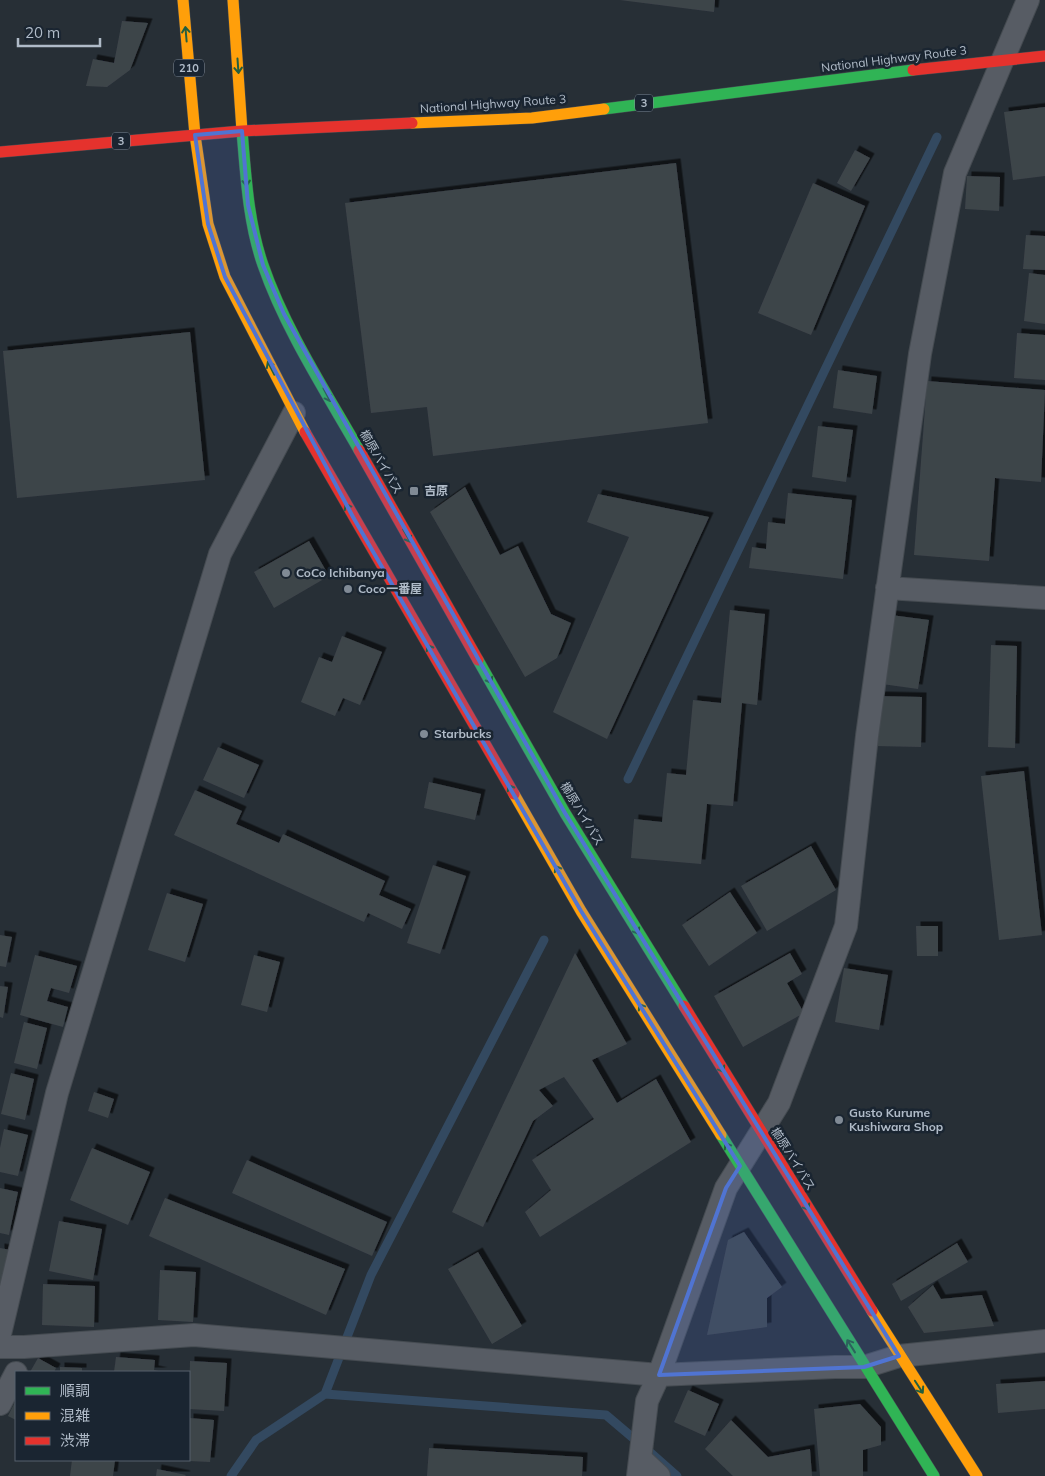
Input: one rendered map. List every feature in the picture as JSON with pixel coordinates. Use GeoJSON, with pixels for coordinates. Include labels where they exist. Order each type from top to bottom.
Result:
{"type":"FeatureCollection","features":[{"type":"Feature","properties":{"kind":"main road","name":"210"},"geometry":{"type":"LineString","coordinates":[[183,0],[195,135]]}},
{"type":"Feature","properties":{"kind":"main road","name":"櫛原バイパス"},"geometry":{"type":"LineString","coordinates":[[233,0],[248,209],[262,265],[284,314],[564,813],[899,1356],[977,1476]]}},
{"type":"Feature","properties":{"kind":"main road","name":"National Highway Route 3"},"geometry":{"type":"LineString","coordinates":[[0,152],[242,131],[532,118],[894,72],[1045,56]]}},
{"type":"Feature","properties":{"kind":"main road"},"geometry":{"type":"LineString","coordinates":[[195,135],[208,224],[225,277],[294,413],[582,911],[864,1367],[934,1476]]}},
{"type":"Feature","properties":{"kind":"street"},"geometry":{"type":"LineString","coordinates":[[659,1476],[640,1464],[647,1401],[659,1375],[726,1188],[779,1103],[846,926],[867,736],[920,354],[955,173],[1028,0]]}},
{"type":"Feature","properties":{"kind":"street"},"geometry":{"type":"LineString","coordinates":[[0,1334],[57,1093],[220,554],[294,413]]}},
{"type":"Feature","properties":{"kind":"street"},"geometry":{"type":"LineString","coordinates":[[887,588],[1045,598]]}},
{"type":"Feature","properties":{"kind":"street"},"geometry":{"type":"LineString","coordinates":[[0,1346],[24,1347],[194,1335],[659,1375],[864,1367],[899,1356],[1045,1341]]}},
{"type":"Feature","properties":{"kind":"street"},"geometry":{"type":"LineString","coordinates":[[17,1371],[22,1361],[24,1347]]}},
{"type":"Feature","properties":{"kind":"street"},"geometry":{"type":"LineString","coordinates":[[0,1404],[15,1375]]}},
{"type":"Feature","properties":{"kind":"highlighted area"},"geometry":{"type":"Polygon","coordinates":[[[242,131],[248,205],[263,265],[284,314],[565,813],[899,1356],[864,1367],[659,1375],[726,1188],[740,1166],[581,911],[353,517],[225,277],[208,224],[195,135],[242,131]]]}},
{"type":"Feature","properties":{"kind":"building"},"geometry":{"type":"Polygon","coordinates":[[[620,0],[715,0],[714,12],[620,0]]]}},
{"type":"Feature","properties":{"kind":"building"},"geometry":{"type":"Polygon","coordinates":[[[122,21],[148,23],[130,70],[107,87],[86,86],[93,59],[114,63],[122,21]]]}},
{"type":"Feature","properties":{"kind":"building"},"geometry":{"type":"Polygon","coordinates":[[[1045,107],[1045,176],[1013,180],[1004,112],[1045,107]]]}},
{"type":"Feature","properties":{"kind":"building"},"geometry":{"type":"Polygon","coordinates":[[[855,150],[870,158],[851,191],[837,183],[855,150]]]}},
{"type":"Feature","properties":{"kind":"building"},"geometry":{"type":"Polygon","coordinates":[[[676,163],[708,423],[433,456],[427,407],[371,413],[345,203],[676,163]]]}},
{"type":"Feature","properties":{"kind":"building"},"geometry":{"type":"Polygon","coordinates":[[[967,176],[1000,177],[999,211],[965,209],[967,176]]]}},
{"type":"Feature","properties":{"kind":"building"},"geometry":{"type":"Polygon","coordinates":[[[813,183],[865,206],[811,335],[758,313],[813,183]]]}},
{"type":"Feature","properties":{"kind":"building"},"geometry":{"type":"Polygon","coordinates":[[[1026,235],[1045,236],[1045,270],[1023,269],[1026,235]]]}},
{"type":"Feature","properties":{"kind":"building"},"geometry":{"type":"Polygon","coordinates":[[[1029,273],[1045,275],[1045,324],[1024,321],[1029,273]]]}},
{"type":"Feature","properties":{"kind":"building"},"geometry":{"type":"Polygon","coordinates":[[[190,332],[205,480],[17,498],[3,351],[190,332]]]}},
{"type":"Feature","properties":{"kind":"building"},"geometry":{"type":"Polygon","coordinates":[[[1017,333],[1045,335],[1045,380],[1014,378],[1017,333]]]}},
{"type":"Feature","properties":{"kind":"building"},"geometry":{"type":"Polygon","coordinates":[[[838,370],[877,376],[872,414],[833,408],[838,370]]]}},
{"type":"Feature","properties":{"kind":"building"},"geometry":{"type":"Polygon","coordinates":[[[927,381],[1045,390],[1041,482],[995,478],[989,561],[914,555],[927,381]]]}},
{"type":"Feature","properties":{"kind":"building"},"geometry":{"type":"Polygon","coordinates":[[[818,426],[853,430],[846,482],[812,477],[818,426]]]}},
{"type":"Feature","properties":{"kind":"building"},"geometry":{"type":"Polygon","coordinates":[[[465,487],[500,555],[518,546],[551,614],[571,623],[557,658],[525,677],[430,512],[465,487]]]}},
{"type":"Feature","properties":{"kind":"building"},"geometry":{"type":"Polygon","coordinates":[[[788,493],[852,500],[843,579],[749,568],[752,547],[766,549],[768,522],[785,524],[788,493]]]}},
{"type":"Feature","properties":{"kind":"building"},"geometry":{"type":"Polygon","coordinates":[[[598,494],[709,517],[607,739],[553,712],[629,537],[587,522],[598,494]]]}},
{"type":"Feature","properties":{"kind":"building"},"geometry":{"type":"Polygon","coordinates":[[[309,541],[329,576],[274,608],[254,572],[309,541]]]}},
{"type":"Feature","properties":{"kind":"building"},"geometry":{"type":"Polygon","coordinates":[[[730,610],[765,614],[757,705],[742,703],[733,806],[707,804],[701,864],[631,858],[634,819],[662,822],[667,773],[686,775],[693,700],[721,703],[730,610]]]}},
{"type":"Feature","properties":{"kind":"building"},"geometry":{"type":"Polygon","coordinates":[[[891,615],[929,620],[918,689],[882,684],[891,615]]]}},
{"type":"Feature","properties":{"kind":"building"},"geometry":{"type":"Polygon","coordinates":[[[342,636],[382,652],[360,705],[343,698],[335,716],[301,702],[319,657],[332,662],[342,636]]]}},
{"type":"Feature","properties":{"kind":"building"},"geometry":{"type":"Polygon","coordinates":[[[991,645],[1017,646],[1015,748],[988,747],[991,645]]]}},
{"type":"Feature","properties":{"kind":"building"},"geometry":{"type":"Polygon","coordinates":[[[877,696],[922,697],[921,747],[876,746],[877,696]]]}},
{"type":"Feature","properties":{"kind":"building"},"geometry":{"type":"Polygon","coordinates":[[[218,747],[259,765],[244,798],[203,780],[218,747]]]}},
{"type":"Feature","properties":{"kind":"building"},"geometry":{"type":"Polygon","coordinates":[[[1024,771],[1042,935],[999,940],[981,776],[1024,771]]]}},
{"type":"Feature","properties":{"kind":"building"},"geometry":{"type":"Polygon","coordinates":[[[429,782],[481,794],[475,820],[424,808],[429,782]]]}},
{"type":"Feature","properties":{"kind":"building"},"geometry":{"type":"Polygon","coordinates":[[[195,790],[242,811],[236,824],[279,843],[283,834],[385,881],[379,895],[411,909],[402,929],[368,913],[364,922],[174,835],[195,790]]]}},
{"type":"Feature","properties":{"kind":"building"},"geometry":{"type":"Polygon","coordinates":[[[811,846],[836,890],[767,931],[741,886],[811,846]]]}},
{"type":"Feature","properties":{"kind":"building"},"geometry":{"type":"Polygon","coordinates":[[[433,865],[466,876],[440,954],[407,943],[433,865]]]}},
{"type":"Feature","properties":{"kind":"building"},"geometry":{"type":"Polygon","coordinates":[[[730,892],[757,933],[709,966],[682,925],[730,892]]]}},
{"type":"Feature","properties":{"kind":"building"},"geometry":{"type":"Polygon","coordinates":[[[167,893],[203,904],[185,962],[148,950],[167,893]]]}},
{"type":"Feature","properties":{"kind":"building"},"geometry":{"type":"Polygon","coordinates":[[[916,926],[938,926],[938,956],[917,956],[916,926]]]}},
{"type":"Feature","properties":{"kind":"building"},"geometry":{"type":"Polygon","coordinates":[[[0,935],[12,937],[6,967],[0,966],[0,935]]]}},
{"type":"Feature","properties":{"kind":"building"},"geometry":{"type":"Polygon","coordinates":[[[575,953],[627,1044],[592,1060],[617,1103],[656,1079],[691,1142],[540,1237],[525,1212],[551,1190],[532,1160],[594,1119],[564,1077],[539,1090],[553,1106],[533,1121],[483,1227],[452,1212],[575,953]]]}},
{"type":"Feature","properties":{"kind":"building"},"geometry":{"type":"Polygon","coordinates":[[[790,953],[802,974],[787,983],[804,1013],[743,1047],[714,996],[790,953]]]}},
{"type":"Feature","properties":{"kind":"building"},"geometry":{"type":"Polygon","coordinates":[[[35,955],[77,966],[69,993],[51,988],[47,1001],[68,1007],[63,1027],[20,1015],[35,955]]]}},
{"type":"Feature","properties":{"kind":"building"},"geometry":{"type":"Polygon","coordinates":[[[254,955],[280,962],[267,1012],[241,1005],[254,955]]]}},
{"type":"Feature","properties":{"kind":"building"},"geometry":{"type":"Polygon","coordinates":[[[844,968],[888,975],[879,1030],[835,1022],[844,968]]]}},
{"type":"Feature","properties":{"kind":"building"},"geometry":{"type":"Polygon","coordinates":[[[0,986],[8,987],[3,1018],[0,1017],[0,986]]]}},
{"type":"Feature","properties":{"kind":"building"},"geometry":{"type":"Polygon","coordinates":[[[24,1022],[47,1028],[37,1069],[14,1063],[24,1022]]]}},
{"type":"Feature","properties":{"kind":"building"},"geometry":{"type":"Polygon","coordinates":[[[11,1073],[34,1079],[25,1120],[1,1114],[11,1073]]]}},
{"type":"Feature","properties":{"kind":"building"},"geometry":{"type":"Polygon","coordinates":[[[94,1092],[114,1099],[108,1118],[88,1111],[94,1092]]]}},
{"type":"Feature","properties":{"kind":"building"},"geometry":{"type":"Polygon","coordinates":[[[4,1129],[28,1135],[18,1176],[0,1172],[0,1148],[4,1129]]]}},
{"type":"Feature","properties":{"kind":"building"},"geometry":{"type":"Polygon","coordinates":[[[92,1148],[150,1172],[128,1225],[70,1200],[92,1148]]]}},
{"type":"Feature","properties":{"kind":"building"},"geometry":{"type":"Polygon","coordinates":[[[247,1160],[387,1222],[372,1256],[232,1193],[247,1160]]]}},
{"type":"Feature","properties":{"kind":"building"},"geometry":{"type":"Polygon","coordinates":[[[0,1188],[18,1192],[9,1235],[0,1233],[0,1188]]]}},
{"type":"Feature","properties":{"kind":"building"},"geometry":{"type":"Polygon","coordinates":[[[165,1198],[345,1269],[326,1315],[149,1236],[165,1198]]]}},
{"type":"Feature","properties":{"kind":"building"},"geometry":{"type":"Polygon","coordinates":[[[59,1221],[102,1229],[93,1280],[49,1271],[59,1221]]]}},
{"type":"Feature","properties":{"kind":"building"},"geometry":{"type":"Polygon","coordinates":[[[744,1232],[782,1287],[767,1298],[767,1327],[707,1335],[728,1240],[744,1232]]]}},
{"type":"Feature","properties":{"kind":"building"},"geometry":{"type":"Polygon","coordinates":[[[957,1243],[968,1262],[901,1301],[892,1284],[957,1243]]]}},
{"type":"Feature","properties":{"kind":"building"},"geometry":{"type":"Polygon","coordinates":[[[0,1248],[11,1250],[0,1301],[0,1248]]]}},
{"type":"Feature","properties":{"kind":"building"},"geometry":{"type":"Polygon","coordinates":[[[478,1252],[522,1326],[492,1344],[448,1269],[478,1252]]]}},
{"type":"Feature","properties":{"kind":"building"},"geometry":{"type":"Polygon","coordinates":[[[160,1270],[196,1272],[193,1322],[158,1320],[160,1270]]]}},
{"type":"Feature","properties":{"kind":"building"},"geometry":{"type":"Polygon","coordinates":[[[43,1284],[95,1286],[94,1327],[42,1325],[43,1284]]]}},
{"type":"Feature","properties":{"kind":"building"},"geometry":{"type":"Polygon","coordinates":[[[933,1285],[941,1299],[982,1295],[994,1326],[924,1333],[908,1307],[933,1285]]]}},
{"type":"Feature","properties":{"kind":"building"},"geometry":{"type":"Polygon","coordinates":[[[116,1357],[155,1360],[154,1370],[158,1371],[114,1371],[116,1357]]]}},
{"type":"Feature","properties":{"kind":"building"},"geometry":{"type":"Polygon","coordinates":[[[38,1358],[56,1368],[54,1371],[31,1371],[38,1358]]]}},
{"type":"Feature","properties":{"kind":"building"},"geometry":{"type":"Polygon","coordinates":[[[190,1361],[227,1363],[224,1411],[190,1409],[190,1361]]]}},
{"type":"Feature","properties":{"kind":"building"},"geometry":{"type":"Polygon","coordinates":[[[60,1367],[82,1368],[82,1371],[60,1371],[60,1367]]]}},
{"type":"Feature","properties":{"kind":"building"},"geometry":{"type":"Polygon","coordinates":[[[1045,1381],[1045,1409],[998,1413],[996,1384],[1045,1381]]]}},
{"type":"Feature","properties":{"kind":"building"},"geometry":{"type":"Polygon","coordinates":[[[688,1390],[719,1404],[705,1436],[674,1422],[688,1390]]]}},
{"type":"Feature","properties":{"kind":"building"},"geometry":{"type":"Polygon","coordinates":[[[15,1402],[15,1420],[8,1416],[15,1402]]]}},
{"type":"Feature","properties":{"kind":"building"},"geometry":{"type":"Polygon","coordinates":[[[860,1404],[881,1427],[881,1445],[863,1450],[863,1476],[820,1476],[814,1409],[860,1404]]]}},
{"type":"Feature","properties":{"kind":"building"},"geometry":{"type":"Polygon","coordinates":[[[190,1418],[214,1420],[210,1462],[189,1461],[190,1418]]]}},
{"type":"Feature","properties":{"kind":"building"},"geometry":{"type":"Polygon","coordinates":[[[731,1420],[768,1457],[810,1449],[812,1476],[733,1476],[705,1449],[731,1420]]]}},
{"type":"Feature","properties":{"kind":"building"},"geometry":{"type":"Polygon","coordinates":[[[429,1448],[583,1457],[582,1476],[427,1476],[429,1448]]]}},
{"type":"Feature","properties":{"kind":"building"},"geometry":{"type":"Polygon","coordinates":[[[72,1461],[115,1461],[113,1476],[70,1476],[72,1461]]]}},
{"type":"Feature","properties":{"kind":"building"},"geometry":{"type":"Polygon","coordinates":[[[157,1469],[186,1475],[156,1476],[157,1469]]]}},
{"type":"Feature","properties":{"kind":"waterway"},"geometry":{"type":"LineString","coordinates":[[628,779],[937,137]]}},
{"type":"Feature","properties":{"kind":"waterway"},"geometry":{"type":"LineString","coordinates":[[231,1476],[256,1440],[325,1394],[371,1275],[544,940]]}},
{"type":"Feature","properties":{"kind":"waterway"},"geometry":{"type":"LineString","coordinates":[[325,1394],[606,1415],[639,1443]]}},
{"type":"Feature","properties":{"kind":"waterway"},"geometry":{"type":"LineString","coordinates":[[651,1453],[677,1476]]}},
{"type":"Feature","properties":{"kind":"traffic: fast"},"geometry":{"type":"LineString","coordinates":[[604,109],[913,70]]}},
{"type":"Feature","properties":{"kind":"traffic: fast"},"geometry":{"type":"LineString","coordinates":[[242,131],[251,216],[263,265],[294,336],[359,450]]}},
{"type":"Feature","properties":{"kind":"traffic: fast"},"geometry":{"type":"LineString","coordinates":[[478,660],[565,813],[684,1006]]}},
{"type":"Feature","properties":{"kind":"traffic: fast"},"geometry":{"type":"LineString","coordinates":[[721,1135],[934,1476]]}},
{"type":"Feature","properties":{"kind":"traffic: slow"},"geometry":{"type":"LineString","coordinates":[[183,0],[195,135]]}},
{"type":"Feature","properties":{"kind":"traffic: slow"},"geometry":{"type":"LineString","coordinates":[[233,0],[242,131]]}},
{"type":"Feature","properties":{"kind":"traffic: slow"},"geometry":{"type":"LineString","coordinates":[[412,123],[532,118],[604,109]]}},
{"type":"Feature","properties":{"kind":"traffic: slow"},"geometry":{"type":"LineString","coordinates":[[195,135],[208,224],[225,277],[305,432]]}},
{"type":"Feature","properties":{"kind":"traffic: slow"},"geometry":{"type":"LineString","coordinates":[[514,794],[581,911],[721,1135]]}},
{"type":"Feature","properties":{"kind":"traffic: slow"},"geometry":{"type":"LineString","coordinates":[[872,1311],[977,1476]]}},
{"type":"Feature","properties":{"kind":"traffic: jam"},"geometry":{"type":"LineString","coordinates":[[913,70],[1045,56]]}},
{"type":"Feature","properties":{"kind":"traffic: jam"},"geometry":{"type":"LineString","coordinates":[[0,152],[242,131],[412,123]]}},
{"type":"Feature","properties":{"kind":"traffic: jam"},"geometry":{"type":"LineString","coordinates":[[305,432],[514,794]]}},
{"type":"Feature","properties":{"kind":"traffic: jam"},"geometry":{"type":"LineString","coordinates":[[359,450],[478,660]]}},
{"type":"Feature","properties":{"kind":"traffic: jam"},"geometry":{"type":"LineString","coordinates":[[684,1006],[872,1311]]}},
{"type":"Feature","properties":{"kind":"place","name":"吉原"},"geometry":{"type":"Point","coordinates":[414,491]}},
{"type":"Feature","properties":{"kind":"place","name":"CoCo Ichibanya"},"geometry":{"type":"Point","coordinates":[286,573]}},
{"type":"Feature","properties":{"kind":"place","name":"Coco一番屋"},"geometry":{"type":"Point","coordinates":[348,589]}},
{"type":"Feature","properties":{"kind":"place","name":"Starbucks"},"geometry":{"type":"Point","coordinates":[424,734]}},
{"type":"Feature","properties":{"kind":"place","name":"Gusto Kurume Kushiwara Shop"},"geometry":{"type":"Point","coordinates":[839,1120]}}]}
